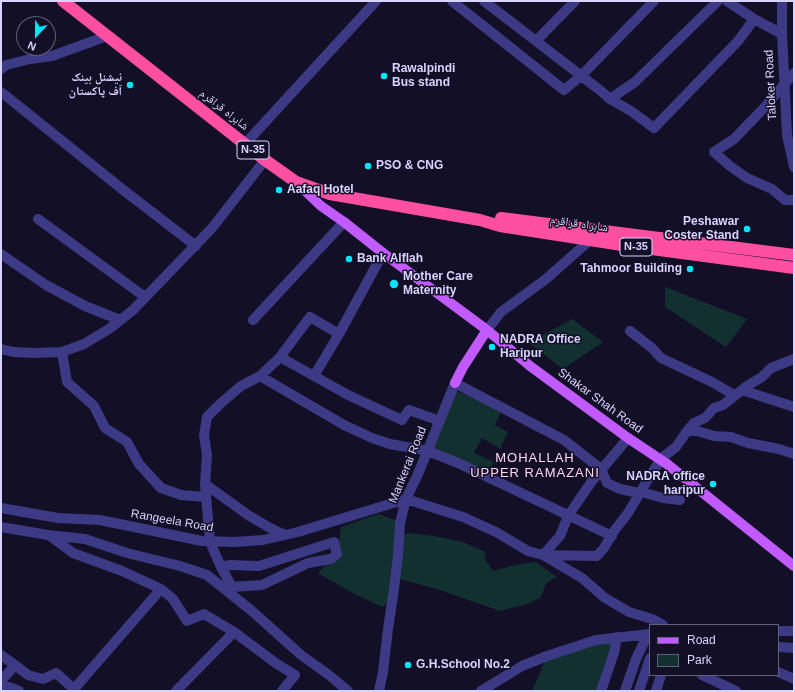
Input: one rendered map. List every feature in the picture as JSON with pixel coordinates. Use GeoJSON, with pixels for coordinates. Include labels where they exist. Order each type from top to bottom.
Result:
{"type":"FeatureCollection","features":[{"type":"Feature","properties":{"kind":"highway","name":"شاہراہ قراقرم"},"geometry":{"type":"LineString","coordinates":[[63,1],[265,160],[296,182],[330,194],[480,220],[500,226],[794,268]]}},
{"type":"Feature","properties":{"kind":"highway","name":"شاہراہ قراقرم"},"geometry":{"type":"LineString","coordinates":[[480,220],[500,218],[794,255]]}},
{"type":"Feature","properties":{"kind":"main road","name":"Shakar Shah Road"},"geometry":{"type":"LineString","coordinates":[[296,182],[321,206],[487,330],[530,366],[628,438],[661,460],[794,566]]}},
{"type":"Feature","properties":{"kind":"main road","name":"Mankerai Road"},"geometry":{"type":"LineString","coordinates":[[455,383],[463,366],[487,330]]}},
{"type":"Feature","properties":{"kind":"street"},"geometry":{"type":"LineString","coordinates":[[245,144],[376,1]]}},
{"type":"Feature","properties":{"kind":"street"},"geometry":{"type":"LineString","coordinates":[[452,1],[564,90],[581,76],[654,1]]}},
{"type":"Feature","properties":{"kind":"street"},"geometry":{"type":"LineString","coordinates":[[484,1],[610,99],[631,111],[654,128],[739,40],[754,19]]}},
{"type":"Feature","properties":{"kind":"street"},"geometry":{"type":"LineString","coordinates":[[536,41],[575,1]]}},
{"type":"Feature","properties":{"kind":"street"},"geometry":{"type":"LineString","coordinates":[[610,99],[635,82],[718,1]]}},
{"type":"Feature","properties":{"kind":"street"},"geometry":{"type":"LineString","coordinates":[[727,1],[754,19],[782,34]]}},
{"type":"Feature","properties":{"kind":"street","name":"Taloker Road"},"geometry":{"type":"LineString","coordinates":[[782,1],[782,34],[787,135],[794,167]]}},
{"type":"Feature","properties":{"kind":"street"},"geometry":{"type":"LineString","coordinates":[[1,69],[6,65],[24,60],[52,56],[107,36]]}},
{"type":"Feature","properties":{"kind":"street"},"geometry":{"type":"LineString","coordinates":[[794,73],[734,139],[714,152],[747,178],[772,190],[785,200],[794,200]]}},
{"type":"Feature","properties":{"kind":"street"},"geometry":{"type":"LineString","coordinates":[[784,85],[794,91]]}},
{"type":"Feature","properties":{"kind":"street"},"geometry":{"type":"LineString","coordinates":[[1,92],[196,246]]}},
{"type":"Feature","properties":{"kind":"street"},"geometry":{"type":"LineString","coordinates":[[1,349],[14,352],[62,352],[84,344],[109,329],[145,297],[196,246],[212,228],[265,160]]}},
{"type":"Feature","properties":{"kind":"street"},"geometry":{"type":"LineString","coordinates":[[38,219],[145,297]]}},
{"type":"Feature","properties":{"kind":"street"},"geometry":{"type":"LineString","coordinates":[[253,320],[344,222]]}},
{"type":"Feature","properties":{"kind":"street"},"geometry":{"type":"LineString","coordinates":[[487,330],[501,312],[546,279],[590,240]]}},
{"type":"Feature","properties":{"kind":"street"},"geometry":{"type":"LineString","coordinates":[[314,376],[340,334],[383,253]]}},
{"type":"Feature","properties":{"kind":"street"},"geometry":{"type":"LineString","coordinates":[[1,254],[46,285],[85,306],[120,320]]}},
{"type":"Feature","properties":{"kind":"street"},"geometry":{"type":"LineString","coordinates":[[221,567],[230,565],[260,566],[334,542],[337,554],[331,559],[308,563],[262,585],[232,587],[221,567],[210,542],[205,484],[207,455],[204,434],[207,417],[221,402],[241,386],[260,376],[280,358],[310,317],[340,334]]}},
{"type":"Feature","properties":{"kind":"street"},"geometry":{"type":"LineString","coordinates":[[630,331],[652,348],[661,358],[712,382],[738,392],[794,407]]}},
{"type":"Feature","properties":{"kind":"street"},"geometry":{"type":"LineString","coordinates":[[62,352],[67,382],[94,406],[105,428],[127,442],[139,464],[161,488],[181,495],[206,497]]}},
{"type":"Feature","properties":{"kind":"street"},"geometry":{"type":"LineString","coordinates":[[280,358],[348,395],[402,420],[409,410],[440,421]]}},
{"type":"Feature","properties":{"kind":"street"},"geometry":{"type":"LineString","coordinates":[[543,556],[597,556],[628,513],[652,471],[661,460],[676,447],[694,422],[704,418],[714,408],[723,404],[738,392],[762,377],[771,368],[794,359]]}},
{"type":"Feature","properties":{"kind":"street"},"geometry":{"type":"LineString","coordinates":[[260,376],[344,424],[372,438],[390,444],[428,451],[458,463],[612,536]]}},
{"type":"Feature","properties":{"kind":"street"},"geometry":{"type":"LineString","coordinates":[[455,383],[564,440],[601,469],[607,483],[620,489],[680,500]]}},
{"type":"Feature","properties":{"kind":"street","name":"Mankerai Road"},"geometry":{"type":"LineString","coordinates":[[379,691],[383,672],[394,588],[400,523],[406,499],[428,451],[455,383]]}},
{"type":"Feature","properties":{"kind":"street"},"geometry":{"type":"LineString","coordinates":[[687,431],[697,431],[714,436],[730,437],[794,454]]}},
{"type":"Feature","properties":{"kind":"street"},"geometry":{"type":"LineString","coordinates":[[543,556],[560,536],[568,516],[592,481],[628,438]]}},
{"type":"Feature","properties":{"kind":"street"},"geometry":{"type":"LineString","coordinates":[[205,484],[248,515],[285,535]]}},
{"type":"Feature","properties":{"kind":"street"},"geometry":{"type":"LineString","coordinates":[[406,499],[464,517],[496,532],[582,578],[605,598],[629,612],[652,619],[661,624]]}},
{"type":"Feature","properties":{"kind":"street","name":"Rangeela Road"},"geometry":{"type":"LineString","coordinates":[[1,508],[58,518],[100,520],[202,541],[234,542],[264,540],[285,535],[406,499]]}},
{"type":"Feature","properties":{"kind":"street"},"geometry":{"type":"LineString","coordinates":[[1,527],[48,535],[85,539],[127,553],[180,566],[207,575],[252,611],[301,655],[348,691]]}},
{"type":"Feature","properties":{"kind":"street"},"geometry":{"type":"LineString","coordinates":[[48,535],[73,554],[122,571],[161,589],[173,599],[187,620],[204,614],[234,632],[277,664],[295,675],[282,691]]}},
{"type":"Feature","properties":{"kind":"street"},"geometry":{"type":"LineString","coordinates":[[1,655],[28,674],[43,680],[56,673],[74,689],[161,589]]}},
{"type":"Feature","properties":{"kind":"street"},"geometry":{"type":"LineString","coordinates":[[779,631],[794,631]]}},
{"type":"Feature","properties":{"kind":"street"},"geometry":{"type":"LineString","coordinates":[[176,691],[234,632]]}},
{"type":"Feature","properties":{"kind":"street"},"geometry":{"type":"LineString","coordinates":[[481,691],[522,666],[547,656],[596,640],[649,634]]}},
{"type":"Feature","properties":{"kind":"street"},"geometry":{"type":"LineString","coordinates":[[625,691],[636,659],[649,634]]}},
{"type":"Feature","properties":{"kind":"street"},"geometry":{"type":"LineString","coordinates":[[601,691],[614,653],[617,637]]}},
{"type":"Feature","properties":{"kind":"street"},"geometry":{"type":"LineString","coordinates":[[779,647],[794,648]]}},
{"type":"Feature","properties":{"kind":"street"},"geometry":{"type":"LineString","coordinates":[[639,691],[649,661]]}},
{"type":"Feature","properties":{"kind":"street"},"geometry":{"type":"LineString","coordinates":[[15,665],[1,682],[19,691]]}},
{"type":"Feature","properties":{"kind":"street"},"geometry":{"type":"LineString","coordinates":[[779,672],[794,679]]}},
{"type":"Feature","properties":{"kind":"street"},"geometry":{"type":"LineString","coordinates":[[656,691],[661,676]]}},
{"type":"Feature","properties":{"kind":"street"},"geometry":{"type":"LineString","coordinates":[[704,676],[736,691]]}},
{"type":"Feature","properties":{"kind":"green space"},"geometry":{"type":"Polygon","coordinates":[[[665,287],[747,319],[726,347],[665,307],[665,287]]]}},
{"type":"Feature","properties":{"kind":"green space"},"geometry":{"type":"Polygon","coordinates":[[[572,319],[603,342],[563,369],[529,343],[572,319]]]}},
{"type":"Feature","properties":{"kind":"green space"},"geometry":{"type":"Polygon","coordinates":[[[453,390],[503,408],[495,425],[508,432],[500,449],[482,438],[474,453],[494,462],[485,476],[428,451],[453,390]]]}},
{"type":"Feature","properties":{"kind":"green space"},"geometry":{"type":"Polygon","coordinates":[[[378,514],[399,521],[399,537],[409,533],[434,536],[463,542],[486,552],[484,558],[493,571],[515,565],[536,562],[557,577],[547,582],[540,598],[528,604],[500,611],[437,589],[396,578],[392,600],[382,607],[349,591],[318,573],[337,554],[341,527],[378,514]]]}},
{"type":"Feature","properties":{"kind":"green space"},"geometry":{"type":"Polygon","coordinates":[[[617,637],[601,691],[532,691],[547,656],[617,637]]]}},
{"type":"Feature","properties":{"kind":"place","name":"Rawalpindi Bus stand"},"geometry":{"type":"Point","coordinates":[384,76]}},
{"type":"Feature","properties":{"kind":"place","name":"نیشنل بینک آف پاکستان"},"geometry":{"type":"Point","coordinates":[130,85]}},
{"type":"Feature","properties":{"kind":"place","name":"PSO & CNG"},"geometry":{"type":"Point","coordinates":[368,166]}},
{"type":"Feature","properties":{"kind":"place","name":"Aafaq Hotel"},"geometry":{"type":"Point","coordinates":[279,190]}},
{"type":"Feature","properties":{"kind":"place","name":"Peshawar Coster Stand"},"geometry":{"type":"Point","coordinates":[747,229]}},
{"type":"Feature","properties":{"kind":"place","name":"Bank Alflah"},"geometry":{"type":"Point","coordinates":[349,259]}},
{"type":"Feature","properties":{"kind":"place","name":"Tahmoor Building"},"geometry":{"type":"Point","coordinates":[690,269]}},
{"type":"Feature","properties":{"kind":"place","name":"Mother Care Maternity"},"geometry":{"type":"Point","coordinates":[394,284]}},
{"type":"Feature","properties":{"kind":"place","name":"NADRA Office Haripur"},"geometry":{"type":"Point","coordinates":[492,347]}},
{"type":"Feature","properties":{"kind":"place","name":"NADRA office haripur"},"geometry":{"type":"Point","coordinates":[713,484]}},
{"type":"Feature","properties":{"kind":"place","name":"G.H.School No.2"},"geometry":{"type":"Point","coordinates":[408,665]}},
{"type":"Feature","properties":{"kind":"district","name":"MOHALLAH UPPER RAMAZANI"},"geometry":{"type":"Point","coordinates":[535,466]}}]}
